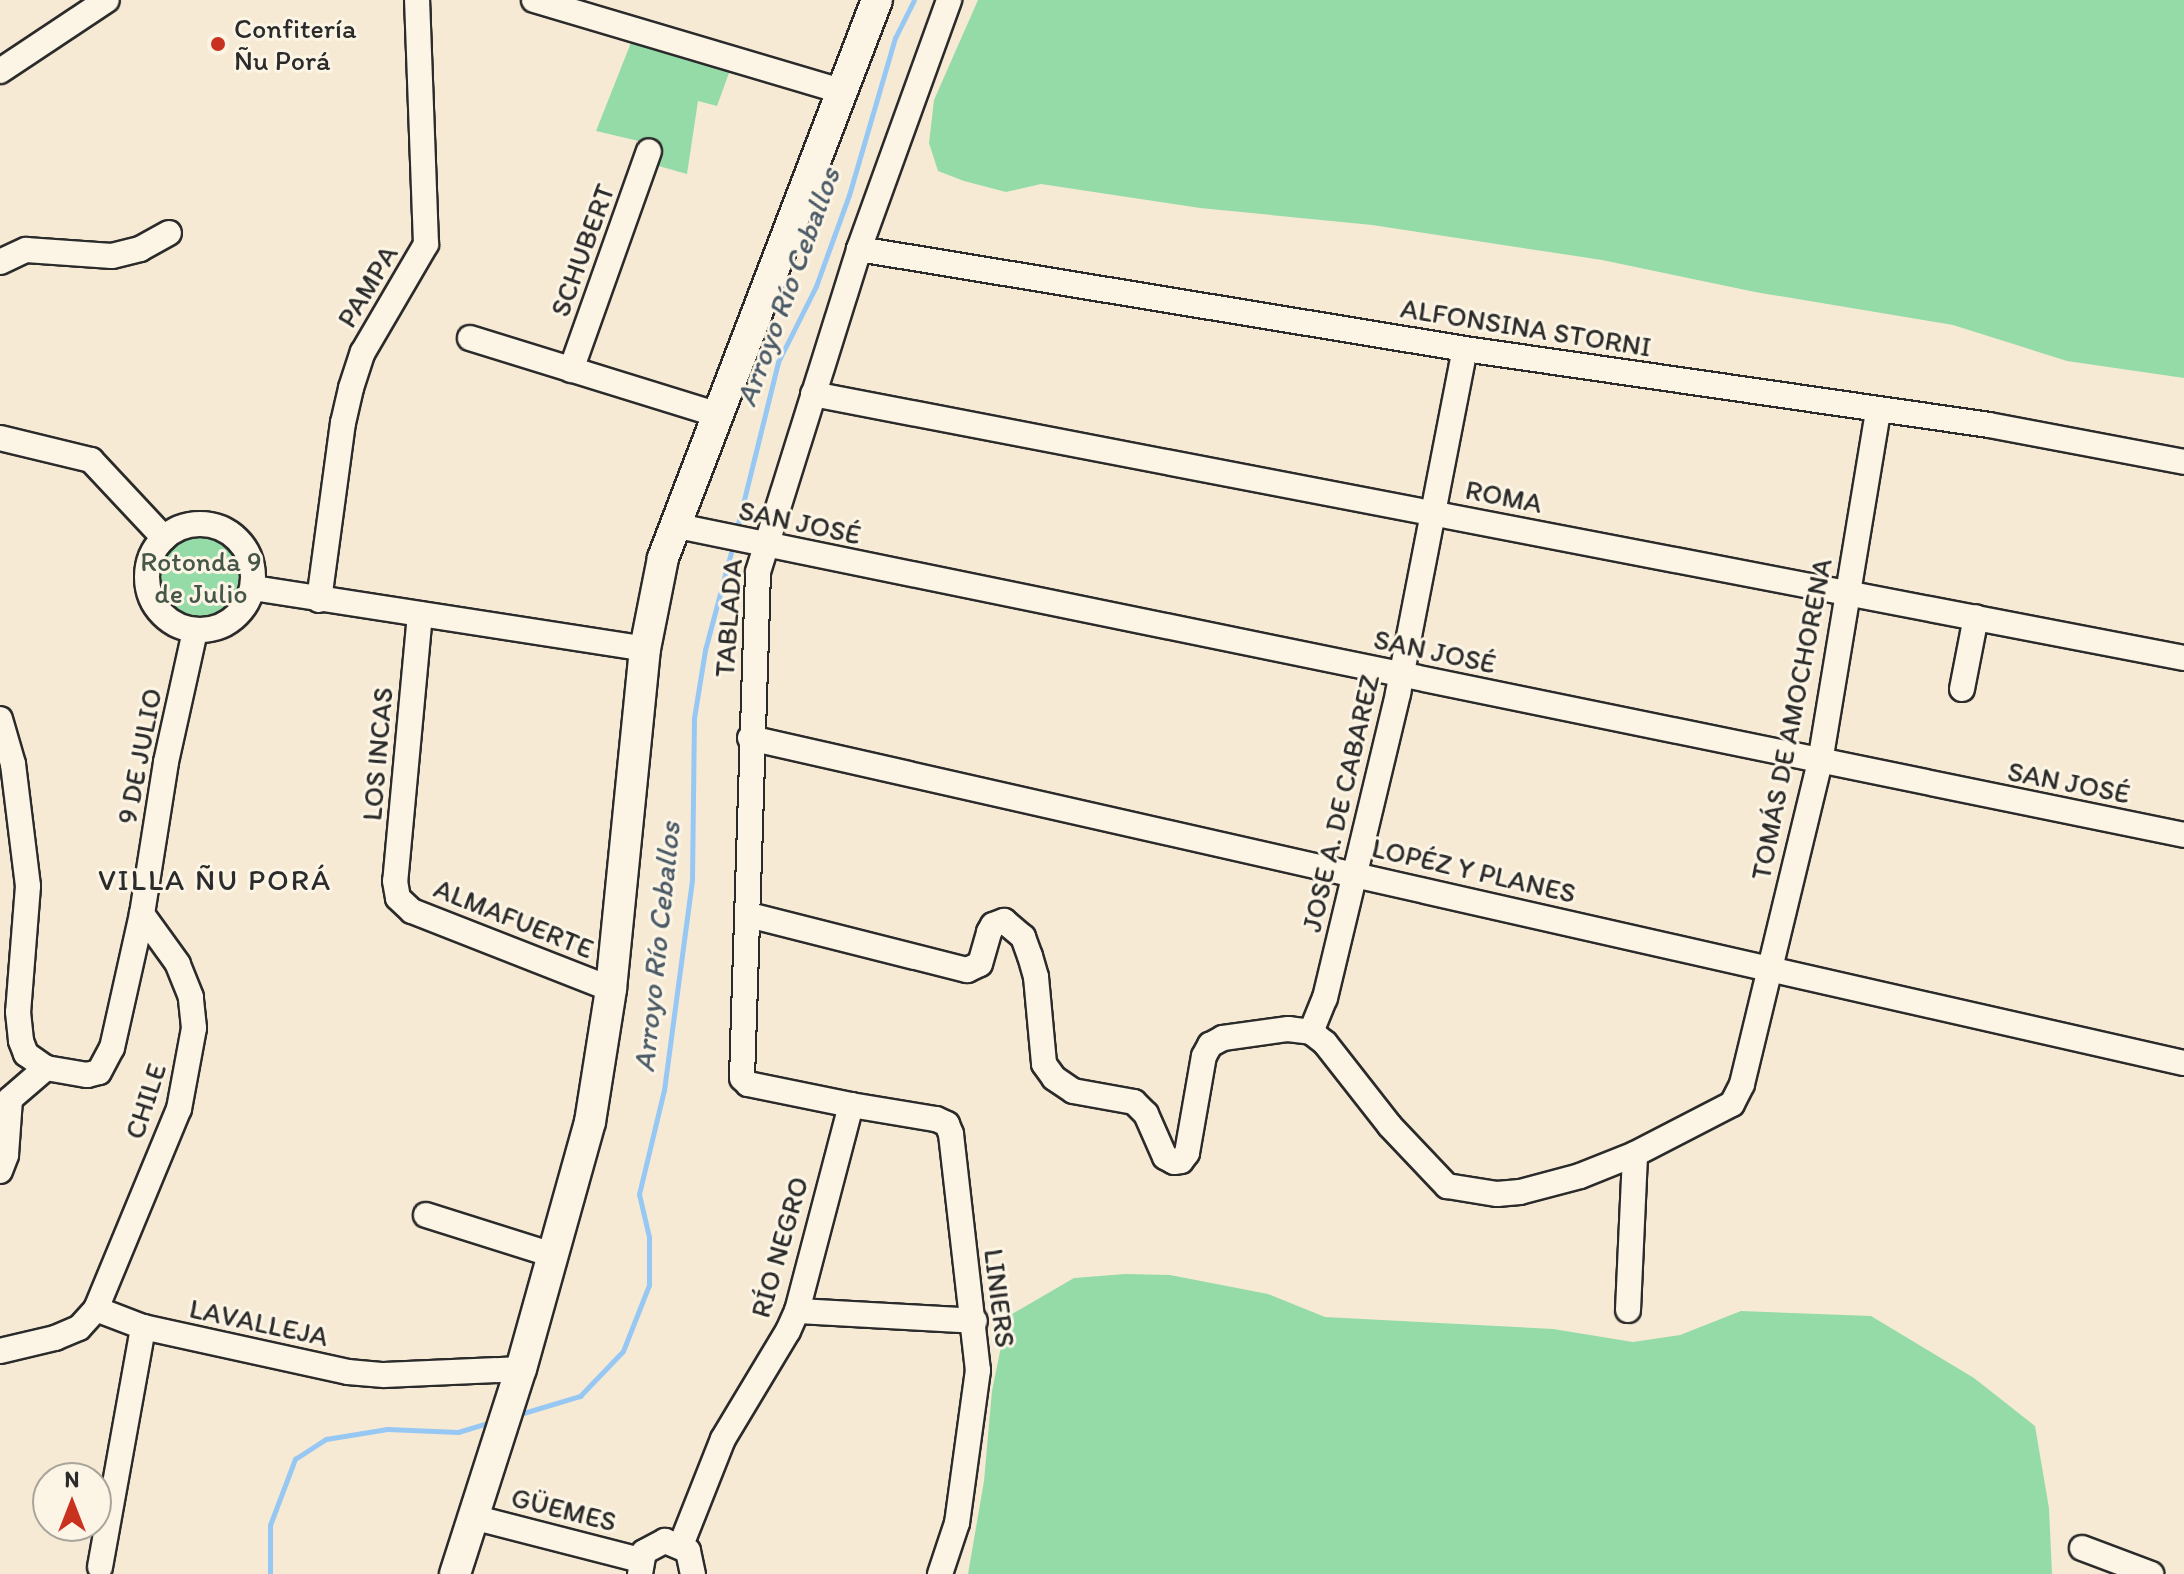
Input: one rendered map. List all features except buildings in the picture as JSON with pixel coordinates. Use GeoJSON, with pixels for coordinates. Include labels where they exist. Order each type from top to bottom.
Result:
{"type":"FeatureCollection","features":[{"type":"Feature","properties":{"kind":"main road"},"geometry":{"type":"LineString","coordinates":[[455,1574],[518,1379],[590,1122],[611,989],[645,649],[651,610],[673,525],[719,415],[877,0]]}},
{"type":"Feature","properties":{"kind":"street"},"geometry":{"type":"LineString","coordinates":[[0,71],[107,0]]}},
{"type":"Feature","properties":{"kind":"street","name":"PAMPA"},"geometry":{"type":"LineString","coordinates":[[319,600],[343,423],[351,388],[363,352],[426,244],[417,0]]}},
{"type":"Feature","properties":{"kind":"street"},"geometry":{"type":"LineString","coordinates":[[534,0],[844,92]]}},
{"type":"Feature","properties":{"kind":"street","name":"TABLADA"},"geometry":{"type":"LineString","coordinates":[[851,1105],[748,1084],[742,1078],[758,544],[813,394],[859,249],[949,0]]}},
{"type":"Feature","properties":{"kind":"street","name":"SCHUBERT"},"geometry":{"type":"LineString","coordinates":[[571,370],[649,151]]}},
{"type":"Feature","properties":{"kind":"street"},"geometry":{"type":"LineString","coordinates":[[0,262],[26,250],[112,256],[140,249],[169,233]]}},
{"type":"Feature","properties":{"kind":"street","name":"ALFONSINA STORNI"},"geometry":{"type":"LineString","coordinates":[[859,249],[1465,349],[2043,433],[2184,462]]}},
{"type":"Feature","properties":{"kind":"street"},"geometry":{"type":"LineString","coordinates":[[470,338],[719,415]]}},
{"type":"Feature","properties":{"kind":"street","name":"JOSE A. DE CABAREZ"},"geometry":{"type":"LineString","coordinates":[[1311,1032],[1325,998],[1357,874],[1401,675],[1465,349]]}},
{"type":"Feature","properties":{"kind":"street","name":"ROMA"},"geometry":{"type":"LineString","coordinates":[[813,394],[2184,658]]}},
{"type":"Feature","properties":{"kind":"street","name":"TOMÁS DE AMOCHORENA"},"geometry":{"type":"LineString","coordinates":[[1635,1154],[1732,1104],[1742,1084],[1820,762],[1878,410]]}},
{"type":"Feature","properties":{"kind":"street"},"geometry":{"type":"LineString","coordinates":[[0,438],[91,460],[164,538]]}},
{"type":"Feature","properties":{"kind":"street"},"geometry":{"type":"LineString","coordinates":[[193,524],[225,530],[248,553],[254,568],[253,588],[240,614],[227,624],[195,631],[163,617],[152,602],[147,568],[164,538],[193,524]]}},
{"type":"Feature","properties":{"kind":"street","name":"SAN JOSÉ"},"geometry":{"type":"LineString","coordinates":[[673,525],[2184,835]]}},
{"type":"Feature","properties":{"kind":"street"},"geometry":{"type":"LineString","coordinates":[[253,588],[645,649]]}},
{"type":"Feature","properties":{"kind":"street","name":"LOS INCAS"},"geometry":{"type":"LineString","coordinates":[[398,898],[395,881],[420,614]]}},
{"type":"Feature","properties":{"kind":"street"},"geometry":{"type":"LineString","coordinates":[[1962,689],[1976,617]]}},
{"type":"Feature","properties":{"kind":"street","name":"9 DE JULIO"},"geometry":{"type":"LineString","coordinates":[[46,1068],[87,1075],[104,1067],[112,1048],[142,914],[166,762],[195,631]]}},
{"type":"Feature","properties":{"kind":"street"},"geometry":{"type":"LineString","coordinates":[[0,719],[13,764],[28,886],[18,1012],[21,1041],[26,1054],[46,1068],[10,1099],[6,1155],[0,1171]]}},
{"type":"Feature","properties":{"kind":"street","name":"LOPÉZ Y PLANES"},"geometry":{"type":"LineString","coordinates":[[750,738],[2184,1063]]}},
{"type":"Feature","properties":{"kind":"street","name":"ALMAFUERTE"},"geometry":{"type":"LineString","coordinates":[[398,898],[412,911],[611,989]]}},
{"type":"Feature","properties":{"kind":"street","name":"CHILE"},"geometry":{"type":"LineString","coordinates":[[96,1309],[179,1109],[194,1028],[191,997],[178,964],[163,938],[142,914]]}},
{"type":"Feature","properties":{"kind":"street"},"geometry":{"type":"LineString","coordinates":[[749,915],[967,970],[980,964],[989,932],[993,925],[1004,921],[1023,937],[1036,977],[1044,1064],[1054,1078],[1073,1091],[1134,1102],[1146,1114],[1165,1157],[1174,1162],[1181,1161],[1187,1153],[1204,1056],[1210,1045],[1223,1038],[1288,1029],[1311,1032],[1325,1043],[1390,1126],[1447,1186],[1497,1194],[1520,1192],[1580,1176],[1635,1154],[1628,1310]]}},
{"type":"Feature","properties":{"kind":"street","name":"RÍO NEGRO"},"geometry":{"type":"LineString","coordinates":[[681,1545],[723,1439],[797,1311],[851,1105]]}},
{"type":"Feature","properties":{"kind":"street","name":"LINIERS"},"geometry":{"type":"LineString","coordinates":[[851,1105],[947,1124],[975,1321],[978,1370],[961,1493],[950,1549],[940,1574]]}},
{"type":"Feature","properties":{"kind":"street"},"geometry":{"type":"LineString","coordinates":[[426,1215],[553,1255]]}},
{"type":"Feature","properties":{"kind":"street"},"geometry":{"type":"LineString","coordinates":[[0,1351],[55,1338],[79,1328],[96,1309]]}},
{"type":"Feature","properties":{"kind":"street","name":"LAVALLEJA"},"geometry":{"type":"LineString","coordinates":[[96,1309],[143,1327],[348,1372],[518,1379]]}},
{"type":"Feature","properties":{"kind":"street"},"geometry":{"type":"LineString","coordinates":[[797,1311],[975,1321]]}},
{"type":"Feature","properties":{"kind":"street"},"geometry":{"type":"LineString","coordinates":[[100,1567],[143,1327]]}},
{"type":"Feature","properties":{"kind":"street","name":"GÜEMES"},"geometry":{"type":"LineString","coordinates":[[473,1517],[640,1567]]}},
{"type":"Feature","properties":{"kind":"street"},"geometry":{"type":"LineString","coordinates":[[640,1567],[657,1542],[681,1545],[692,1558],[693,1574]]}},
{"type":"Feature","properties":{"kind":"street"},"geometry":{"type":"LineString","coordinates":[[2082,1548],[2151,1574]]}},
{"type":"Feature","properties":{"kind":"green space"},"geometry":{"type":"Polygon","coordinates":[[[978,0],[2184,0],[2184,378],[2067,361],[1953,325],[1755,292],[1602,260],[1372,225],[1200,208],[1041,184],[1006,192],[964,181],[938,171],[929,143],[934,100],[978,0]]]}},
{"type":"Feature","properties":{"kind":"green space"},"geometry":{"type":"Polygon","coordinates":[[[634,35],[733,62],[717,106],[698,101],[687,174],[655,165],[660,146],[596,131],[634,35]]]}},
{"type":"Feature","properties":{"kind":"green space","name":"Rotonda 9 de Julio"},"geometry":{"type":"Polygon","coordinates":[[[200,524],[220,528],[238,539],[249,557],[253,577],[249,597],[238,615],[220,626],[200,630],[180,626],[162,615],[151,597],[147,577],[151,557],[162,539],[180,528],[200,524]]]}},
{"type":"Feature","properties":{"kind":"green space"},"geometry":{"type":"Polygon","coordinates":[[[1125,1274],[1170,1275],[1268,1294],[1325,1317],[1553,1329],[1633,1342],[1680,1335],[1741,1311],[1871,1316],[1974,1378],[2035,1426],[2049,1508],[2052,1574],[968,1574],[984,1481],[992,1391],[1007,1317],[1074,1278],[1125,1274]]]}},
{"type":"Feature","properties":{"kind":"waterway","name":"Arroyo Río Ceballos"},"geometry":{"type":"LineString","coordinates":[[736,532],[778,362],[816,286],[849,195],[895,38],[914,0]]}},
{"type":"Feature","properties":{"kind":"waterway","name":"Arroyo Río Ceballos"},"geometry":{"type":"LineString","coordinates":[[520,1414],[580,1396],[623,1351],[649,1285],[649,1237],[639,1194],[664,1090],[692,880],[694,718],[705,650],[733,545]]}},
{"type":"Feature","properties":{"kind":"waterway","name":"Arroyo Río Ceballos"},"geometry":{"type":"LineString","coordinates":[[270,1574],[270,1525],[295,1459],[326,1439],[387,1429],[458,1432],[491,1422]]}},
{"type":"Feature","properties":{"kind":"place","name":"Confitería Ñu Porá"},"geometry":{"type":"Point","coordinates":[218,44]}},
{"type":"Feature","properties":{"kind":"district","name":"VILLA ÑU PORÁ"},"geometry":{"type":"Point","coordinates":[215,880]}}]}
